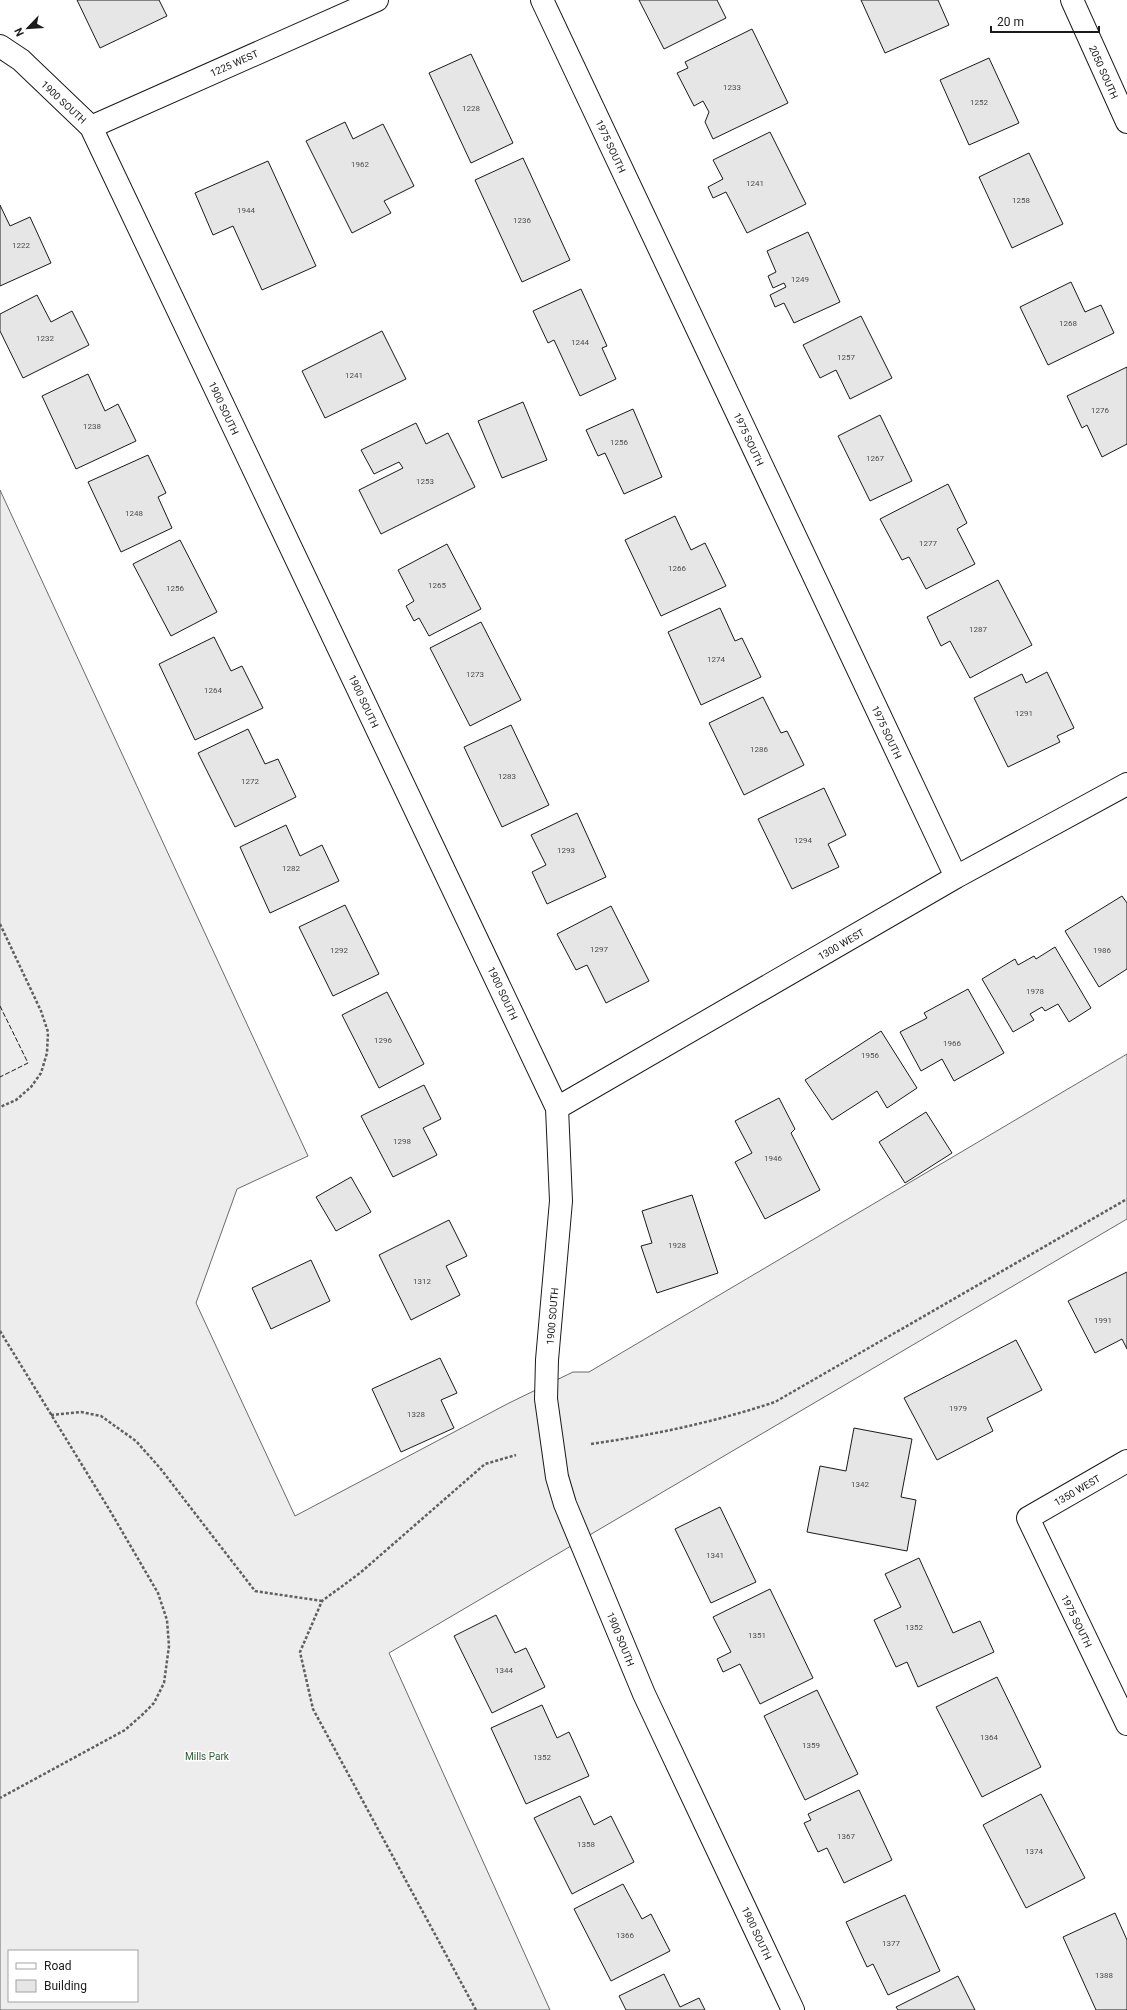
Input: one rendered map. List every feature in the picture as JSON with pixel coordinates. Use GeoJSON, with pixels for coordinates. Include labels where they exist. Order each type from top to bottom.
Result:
{"type":"FeatureCollection","features":[{"type":"Feature","properties":{"kind":"street","name":"1225 WEST"},"geometry":{"type":"LineString","coordinates":[[91,127],[377,0]]}},
{"type":"Feature","properties":{"kind":"street","name":"1975 SOUTH"},"geometry":{"type":"LineString","coordinates":[[542,0],[956,877]]}},
{"type":"Feature","properties":{"kind":"street","name":"2050 SOUTH"},"geometry":{"type":"LineString","coordinates":[[1072,0],[1127,122]]}},
{"type":"Feature","properties":{"kind":"street","name":"1900 SOUTH"},"geometry":{"type":"LineString","coordinates":[[0,46],[21,60],[91,127],[557,1108],[561,1200],[547,1360],[546,1399],[557,1477],[565,1504],[644,1694],[793,2010]]}},
{"type":"Feature","properties":{"kind":"street","name":"1300 WEST"},"geometry":{"type":"LineString","coordinates":[[557,1108],[956,877],[1127,784]]}},
{"type":"Feature","properties":{"kind":"street","name":"1350 WEST"},"geometry":{"type":"LineString","coordinates":[[1028,1518],[1127,1461]]}},
{"type":"Feature","properties":{"kind":"street","name":"1975 SOUTH"},"geometry":{"type":"LineString","coordinates":[[1028,1518],[1127,1724]]}},
{"type":"Feature","properties":{"kind":"path"},"geometry":{"type":"LineString","coordinates":[[0,924],[41,1011],[48,1032],[47,1053],[41,1073],[31,1087],[16,1100],[0,1107]]}},
{"type":"Feature","properties":{"kind":"path"},"geometry":{"type":"LineString","coordinates":[[591,1444],[654,1435],[741,1414],[775,1402],[1127,1199]]}},
{"type":"Feature","properties":{"kind":"path"},"geometry":{"type":"LineString","coordinates":[[0,1331],[109,1509],[158,1593],[167,1620],[169,1646],[164,1683],[154,1703],[125,1730],[0,1798]]}},
{"type":"Feature","properties":{"kind":"path"},"geometry":{"type":"LineString","coordinates":[[51,1415],[81,1412],[101,1416],[136,1441],[160,1468],[255,1591],[322,1601]]}},
{"type":"Feature","properties":{"kind":"path"},"geometry":{"type":"LineString","coordinates":[[476,2010],[313,1709],[300,1652],[322,1601],[360,1573],[485,1464],[516,1455]]}},
{"type":"Feature","properties":{"kind":"shaded area","name":"Mills Park"},"geometry":{"type":"Polygon","coordinates":[[[0,490],[308,1156],[237,1189],[196,1303],[295,1516],[509,1403],[573,1372],[589,1372],[1127,1054],[1127,1219],[389,1653],[550,2010],[0,2010],[0,490]]]}},
{"type":"Feature","properties":{"kind":"building"},"geometry":{"type":"Polygon","coordinates":[[[77,0],[159,0],[167,16],[100,48],[77,0]]]}},
{"type":"Feature","properties":{"kind":"building"},"geometry":{"type":"Polygon","coordinates":[[[639,0],[717,0],[726,18],[664,49],[639,0]]]}},
{"type":"Feature","properties":{"kind":"building"},"geometry":{"type":"Polygon","coordinates":[[[861,0],[938,0],[949,25],[885,53],[861,0]]]}},
{"type":"Feature","properties":{"kind":"building"},"geometry":{"type":"Polygon","coordinates":[[[752,29],[788,103],[713,139],[705,122],[709,112],[703,101],[694,106],[677,73],[688,68],[685,62],[752,29]]]}},
{"type":"Feature","properties":{"kind":"building"},"geometry":{"type":"Polygon","coordinates":[[[471,54],[513,143],[471,163],[429,73],[471,54]]]}},
{"type":"Feature","properties":{"kind":"building"},"geometry":{"type":"Polygon","coordinates":[[[989,58],[1019,123],[969,145],[940,80],[989,58]]]}},
{"type":"Feature","properties":{"kind":"building"},"geometry":{"type":"Polygon","coordinates":[[[345,122],[353,139],[383,124],[414,186],[384,201],[391,213],[352,233],[306,141],[345,122]]]}},
{"type":"Feature","properties":{"kind":"building"},"geometry":{"type":"Polygon","coordinates":[[[770,132],[806,204],[747,233],[726,192],[713,198],[708,187],[723,179],[713,160],[770,132]]]}},
{"type":"Feature","properties":{"kind":"building"},"geometry":{"type":"Polygon","coordinates":[[[1029,153],[1063,224],[1012,248],[979,177],[1029,153]]]}},
{"type":"Feature","properties":{"kind":"building"},"geometry":{"type":"Polygon","coordinates":[[[523,158],[570,260],[522,282],[475,180],[523,158]]]}},
{"type":"Feature","properties":{"kind":"building"},"geometry":{"type":"Polygon","coordinates":[[[268,161],[316,266],[262,290],[233,226],[213,235],[195,193],[268,161]]]}},
{"type":"Feature","properties":{"kind":"building"},"geometry":{"type":"Polygon","coordinates":[[[0,205],[10,226],[30,217],[51,263],[0,286],[0,205]]]}},
{"type":"Feature","properties":{"kind":"building"},"geometry":{"type":"Polygon","coordinates":[[[808,232],[840,302],[794,323],[784,303],[775,307],[770,295],[786,287],[784,283],[773,288],[768,276],[776,272],[767,251],[808,232]]]}},
{"type":"Feature","properties":{"kind":"building"},"geometry":{"type":"Polygon","coordinates":[[[1071,282],[1085,312],[1101,305],[1114,333],[1048,365],[1020,307],[1071,282]]]}},
{"type":"Feature","properties":{"kind":"building"},"geometry":{"type":"Polygon","coordinates":[[[581,289],[607,346],[602,348],[616,379],[580,396],[554,340],[548,343],[533,311],[581,289]]]}},
{"type":"Feature","properties":{"kind":"building"},"geometry":{"type":"Polygon","coordinates":[[[37,295],[51,322],[72,311],[89,345],[23,378],[0,331],[0,314],[37,295]]]}},
{"type":"Feature","properties":{"kind":"building"},"geometry":{"type":"Polygon","coordinates":[[[861,316],[892,378],[850,399],[836,370],[820,378],[803,345],[861,316]]]}},
{"type":"Feature","properties":{"kind":"building"},"geometry":{"type":"Polygon","coordinates":[[[382,331],[406,379],[325,418],[302,371],[382,331]]]}},
{"type":"Feature","properties":{"kind":"building"},"geometry":{"type":"Polygon","coordinates":[[[1127,367],[1127,444],[1102,457],[1087,425],[1082,428],[1067,396],[1127,367]]]}},
{"type":"Feature","properties":{"kind":"building"},"geometry":{"type":"Polygon","coordinates":[[[88,374],[105,411],[118,404],[136,441],[76,469],[42,396],[88,374]]]}},
{"type":"Feature","properties":{"kind":"building"},"geometry":{"type":"Polygon","coordinates":[[[523,402],[547,460],[502,478],[478,421],[523,402]]]}},
{"type":"Feature","properties":{"kind":"building"},"geometry":{"type":"Polygon","coordinates":[[[633,409],[662,477],[624,494],[605,453],[598,456],[586,430],[633,409]]]}},
{"type":"Feature","properties":{"kind":"building"},"geometry":{"type":"Polygon","coordinates":[[[880,415],[912,481],[870,501],[838,436],[880,415]]]}},
{"type":"Feature","properties":{"kind":"building"},"geometry":{"type":"Polygon","coordinates":[[[416,423],[426,444],[448,433],[475,487],[381,534],[359,490],[403,468],[399,462],[374,474],[361,450],[416,423]]]}},
{"type":"Feature","properties":{"kind":"building"},"geometry":{"type":"Polygon","coordinates":[[[148,455],[166,493],[158,497],[172,528],[121,552],[88,482],[148,455]]]}},
{"type":"Feature","properties":{"kind":"building"},"geometry":{"type":"Polygon","coordinates":[[[948,484],[967,523],[957,529],[975,564],[926,589],[909,557],[902,560],[880,519],[948,484]]]}},
{"type":"Feature","properties":{"kind":"building"},"geometry":{"type":"Polygon","coordinates":[[[675,516],[691,550],[705,543],[726,586],[661,616],[625,540],[675,516]]]}},
{"type":"Feature","properties":{"kind":"building"},"geometry":{"type":"Polygon","coordinates":[[[180,540],[217,612],[171,636],[133,564],[180,540]]]}},
{"type":"Feature","properties":{"kind":"building"},"geometry":{"type":"Polygon","coordinates":[[[447,544],[481,609],[429,636],[419,618],[414,621],[406,606],[414,601],[398,570],[447,544]]]}},
{"type":"Feature","properties":{"kind":"building"},"geometry":{"type":"Polygon","coordinates":[[[998,580],[1032,645],[970,678],[950,641],[941,646],[927,617],[998,580]]]}},
{"type":"Feature","properties":{"kind":"building"},"geometry":{"type":"Polygon","coordinates":[[[720,608],[735,641],[742,638],[761,677],[701,705],[668,632],[720,608]]]}},
{"type":"Feature","properties":{"kind":"building"},"geometry":{"type":"Polygon","coordinates":[[[481,622],[521,700],[470,726],[430,648],[481,622]]]}},
{"type":"Feature","properties":{"kind":"building"},"geometry":{"type":"Polygon","coordinates":[[[214,637],[231,671],[242,666],[263,708],[195,740],[159,664],[214,637]]]}},
{"type":"Feature","properties":{"kind":"building"},"geometry":{"type":"Polygon","coordinates":[[[1047,672],[1074,728],[1057,736],[1060,742],[1008,767],[974,698],[1022,674],[1026,683],[1047,672]]]}},
{"type":"Feature","properties":{"kind":"building"},"geometry":{"type":"Polygon","coordinates":[[[763,697],[781,733],[787,731],[804,765],[744,795],[709,723],[763,697]]]}},
{"type":"Feature","properties":{"kind":"building"},"geometry":{"type":"Polygon","coordinates":[[[511,725],[549,805],[502,827],[464,747],[511,725]]]}},
{"type":"Feature","properties":{"kind":"building"},"geometry":{"type":"Polygon","coordinates":[[[248,729],[265,764],[278,759],[296,797],[235,827],[198,753],[248,729]]]}},
{"type":"Feature","properties":{"kind":"building"},"geometry":{"type":"Polygon","coordinates":[[[824,788],[846,835],[828,844],[839,867],[792,889],[758,819],[824,788]]]}},
{"type":"Feature","properties":{"kind":"building"},"geometry":{"type":"Polygon","coordinates":[[[577,813],[606,877],[547,904],[532,872],[546,865],[531,835],[577,813]]]}},
{"type":"Feature","properties":{"kind":"building"},"geometry":{"type":"Polygon","coordinates":[[[286,825],[300,856],[322,845],[339,881],[270,913],[240,847],[286,825]]]}},
{"type":"Feature","properties":{"kind":"building"},"geometry":{"type":"Polygon","coordinates":[[[1122,896],[1127,903],[1127,969],[1099,987],[1065,931],[1122,896]]]}},
{"type":"Feature","properties":{"kind":"building"},"geometry":{"type":"Polygon","coordinates":[[[345,905],[379,974],[333,996],[299,927],[345,905]]]}},
{"type":"Feature","properties":{"kind":"building"},"geometry":{"type":"Polygon","coordinates":[[[611,906],[649,981],[606,1003],[587,965],[576,970],[557,934],[611,906]]]}},
{"type":"Feature","properties":{"kind":"building"},"geometry":{"type":"Polygon","coordinates":[[[1055,947],[1091,1008],[1069,1022],[1058,1004],[1045,1011],[1042,1007],[1030,1014],[1034,1020],[1013,1032],[982,979],[1015,959],[1018,965],[1034,956],[1036,959],[1055,947]]]}},
{"type":"Feature","properties":{"kind":"building"},"geometry":{"type":"Polygon","coordinates":[[[968,989],[1004,1053],[954,1081],[942,1059],[921,1071],[900,1032],[927,1018],[924,1013],[968,989]]]}},
{"type":"Feature","properties":{"kind":"building"},"geometry":{"type":"Polygon","coordinates":[[[387,992],[424,1064],[379,1088],[342,1015],[387,992]]]}},
{"type":"Feature","properties":{"kind":"building"},"geometry":{"type":"Polygon","coordinates":[[[881,1031],[917,1088],[887,1108],[877,1091],[832,1120],[805,1080],[881,1031]]]}},
{"type":"Feature","properties":{"kind":"building"},"geometry":{"type":"Polygon","coordinates":[[[424,1085],[441,1119],[423,1128],[437,1155],[393,1177],[361,1116],[424,1085]]]}},
{"type":"Feature","properties":{"kind":"building"},"geometry":{"type":"Polygon","coordinates":[[[779,1098],[795,1129],[791,1133],[820,1190],[765,1219],[735,1162],[752,1153],[735,1121],[779,1098]]]}},
{"type":"Feature","properties":{"kind":"building"},"geometry":{"type":"Polygon","coordinates":[[[926,1112],[952,1153],[905,1183],[879,1142],[926,1112]]]}},
{"type":"Feature","properties":{"kind":"building"},"geometry":{"type":"Polygon","coordinates":[[[351,1177],[371,1212],[336,1231],[316,1197],[351,1177]]]}},
{"type":"Feature","properties":{"kind":"building"},"geometry":{"type":"Polygon","coordinates":[[[692,1195],[718,1273],[657,1293],[641,1246],[652,1243],[642,1211],[692,1195]]]}},
{"type":"Feature","properties":{"kind":"building"},"geometry":{"type":"Polygon","coordinates":[[[449,1220],[467,1256],[446,1266],[460,1295],[411,1320],[379,1255],[449,1220]]]}},
{"type":"Feature","properties":{"kind":"building"},"geometry":{"type":"Polygon","coordinates":[[[311,1260],[330,1301],[271,1329],[252,1288],[311,1260]]]}},
{"type":"Feature","properties":{"kind":"building"},"geometry":{"type":"Polygon","coordinates":[[[1127,1272],[1127,1349],[1122,1339],[1095,1353],[1068,1301],[1127,1272]]]}},
{"type":"Feature","properties":{"kind":"building"},"geometry":{"type":"Polygon","coordinates":[[[1016,1340],[1042,1390],[987,1418],[993,1431],[937,1460],[904,1398],[1016,1340]]]}},
{"type":"Feature","properties":{"kind":"building"},"geometry":{"type":"Polygon","coordinates":[[[440,1358],[457,1393],[441,1400],[454,1428],[401,1452],[372,1389],[440,1358]]]}},
{"type":"Feature","properties":{"kind":"building"},"geometry":{"type":"Polygon","coordinates":[[[854,1428],[912,1439],[901,1497],[916,1500],[907,1551],[807,1532],[820,1466],[846,1471],[854,1428]]]}},
{"type":"Feature","properties":{"kind":"building"},"geometry":{"type":"Polygon","coordinates":[[[720,1507],[756,1582],[711,1603],[675,1529],[720,1507]]]}},
{"type":"Feature","properties":{"kind":"building"},"geometry":{"type":"Polygon","coordinates":[[[919,1558],[953,1633],[980,1621],[994,1652],[918,1687],[907,1662],[896,1667],[874,1620],[901,1607],[885,1574],[919,1558]]]}},
{"type":"Feature","properties":{"kind":"building"},"geometry":{"type":"Polygon","coordinates":[[[770,1589],[813,1678],[760,1704],[740,1664],[723,1672],[717,1659],[731,1652],[713,1617],[770,1589]]]}},
{"type":"Feature","properties":{"kind":"building"},"geometry":{"type":"Polygon","coordinates":[[[496,1615],[515,1653],[526,1648],[545,1687],[492,1713],[454,1636],[496,1615]]]}},
{"type":"Feature","properties":{"kind":"building"},"geometry":{"type":"Polygon","coordinates":[[[997,1677],[1041,1767],[982,1797],[936,1707],[997,1677]]]}},
{"type":"Feature","properties":{"kind":"building"},"geometry":{"type":"Polygon","coordinates":[[[817,1690],[858,1774],[805,1800],[764,1716],[817,1690]]]}},
{"type":"Feature","properties":{"kind":"building"},"geometry":{"type":"Polygon","coordinates":[[[542,1705],[557,1738],[569,1732],[589,1776],[526,1804],[491,1728],[542,1705]]]}},
{"type":"Feature","properties":{"kind":"building"},"geometry":{"type":"Polygon","coordinates":[[[859,1790],[892,1860],[844,1883],[827,1848],[818,1852],[804,1823],[811,1820],[808,1814],[859,1790]]]}},
{"type":"Feature","properties":{"kind":"building"},"geometry":{"type":"Polygon","coordinates":[[[1041,1794],[1085,1878],[1026,1908],[983,1825],[1041,1794]]]}},
{"type":"Feature","properties":{"kind":"building"},"geometry":{"type":"Polygon","coordinates":[[[580,1796],[594,1825],[611,1816],[634,1862],[572,1894],[534,1818],[580,1796]]]}},
{"type":"Feature","properties":{"kind":"building"},"geometry":{"type":"Polygon","coordinates":[[[623,1884],[642,1919],[651,1914],[670,1951],[611,1981],[574,1909],[623,1884]]]}},
{"type":"Feature","properties":{"kind":"building"},"geometry":{"type":"Polygon","coordinates":[[[905,1895],[940,1971],[888,1995],[873,1964],[867,1967],[846,1922],[905,1895]]]}},
{"type":"Feature","properties":{"kind":"building"},"geometry":{"type":"Polygon","coordinates":[[[1115,1913],[1127,1940],[1127,2010],[1096,2010],[1063,1937],[1115,1913]]]}},
{"type":"Feature","properties":{"kind":"building"},"geometry":{"type":"Polygon","coordinates":[[[664,1974],[680,2007],[699,1998],[705,2010],[626,2010],[619,1996],[664,1974]]]}},
{"type":"Feature","properties":{"kind":"building"},"geometry":{"type":"Polygon","coordinates":[[[958,1976],[975,2010],[898,2010],[896,2007],[958,1976]]]}},
{"type":"Feature","properties":{"kind":"fence"},"geometry":{"type":"LineString","coordinates":[[0,1006],[28,1063],[0,1077]]}}]}
